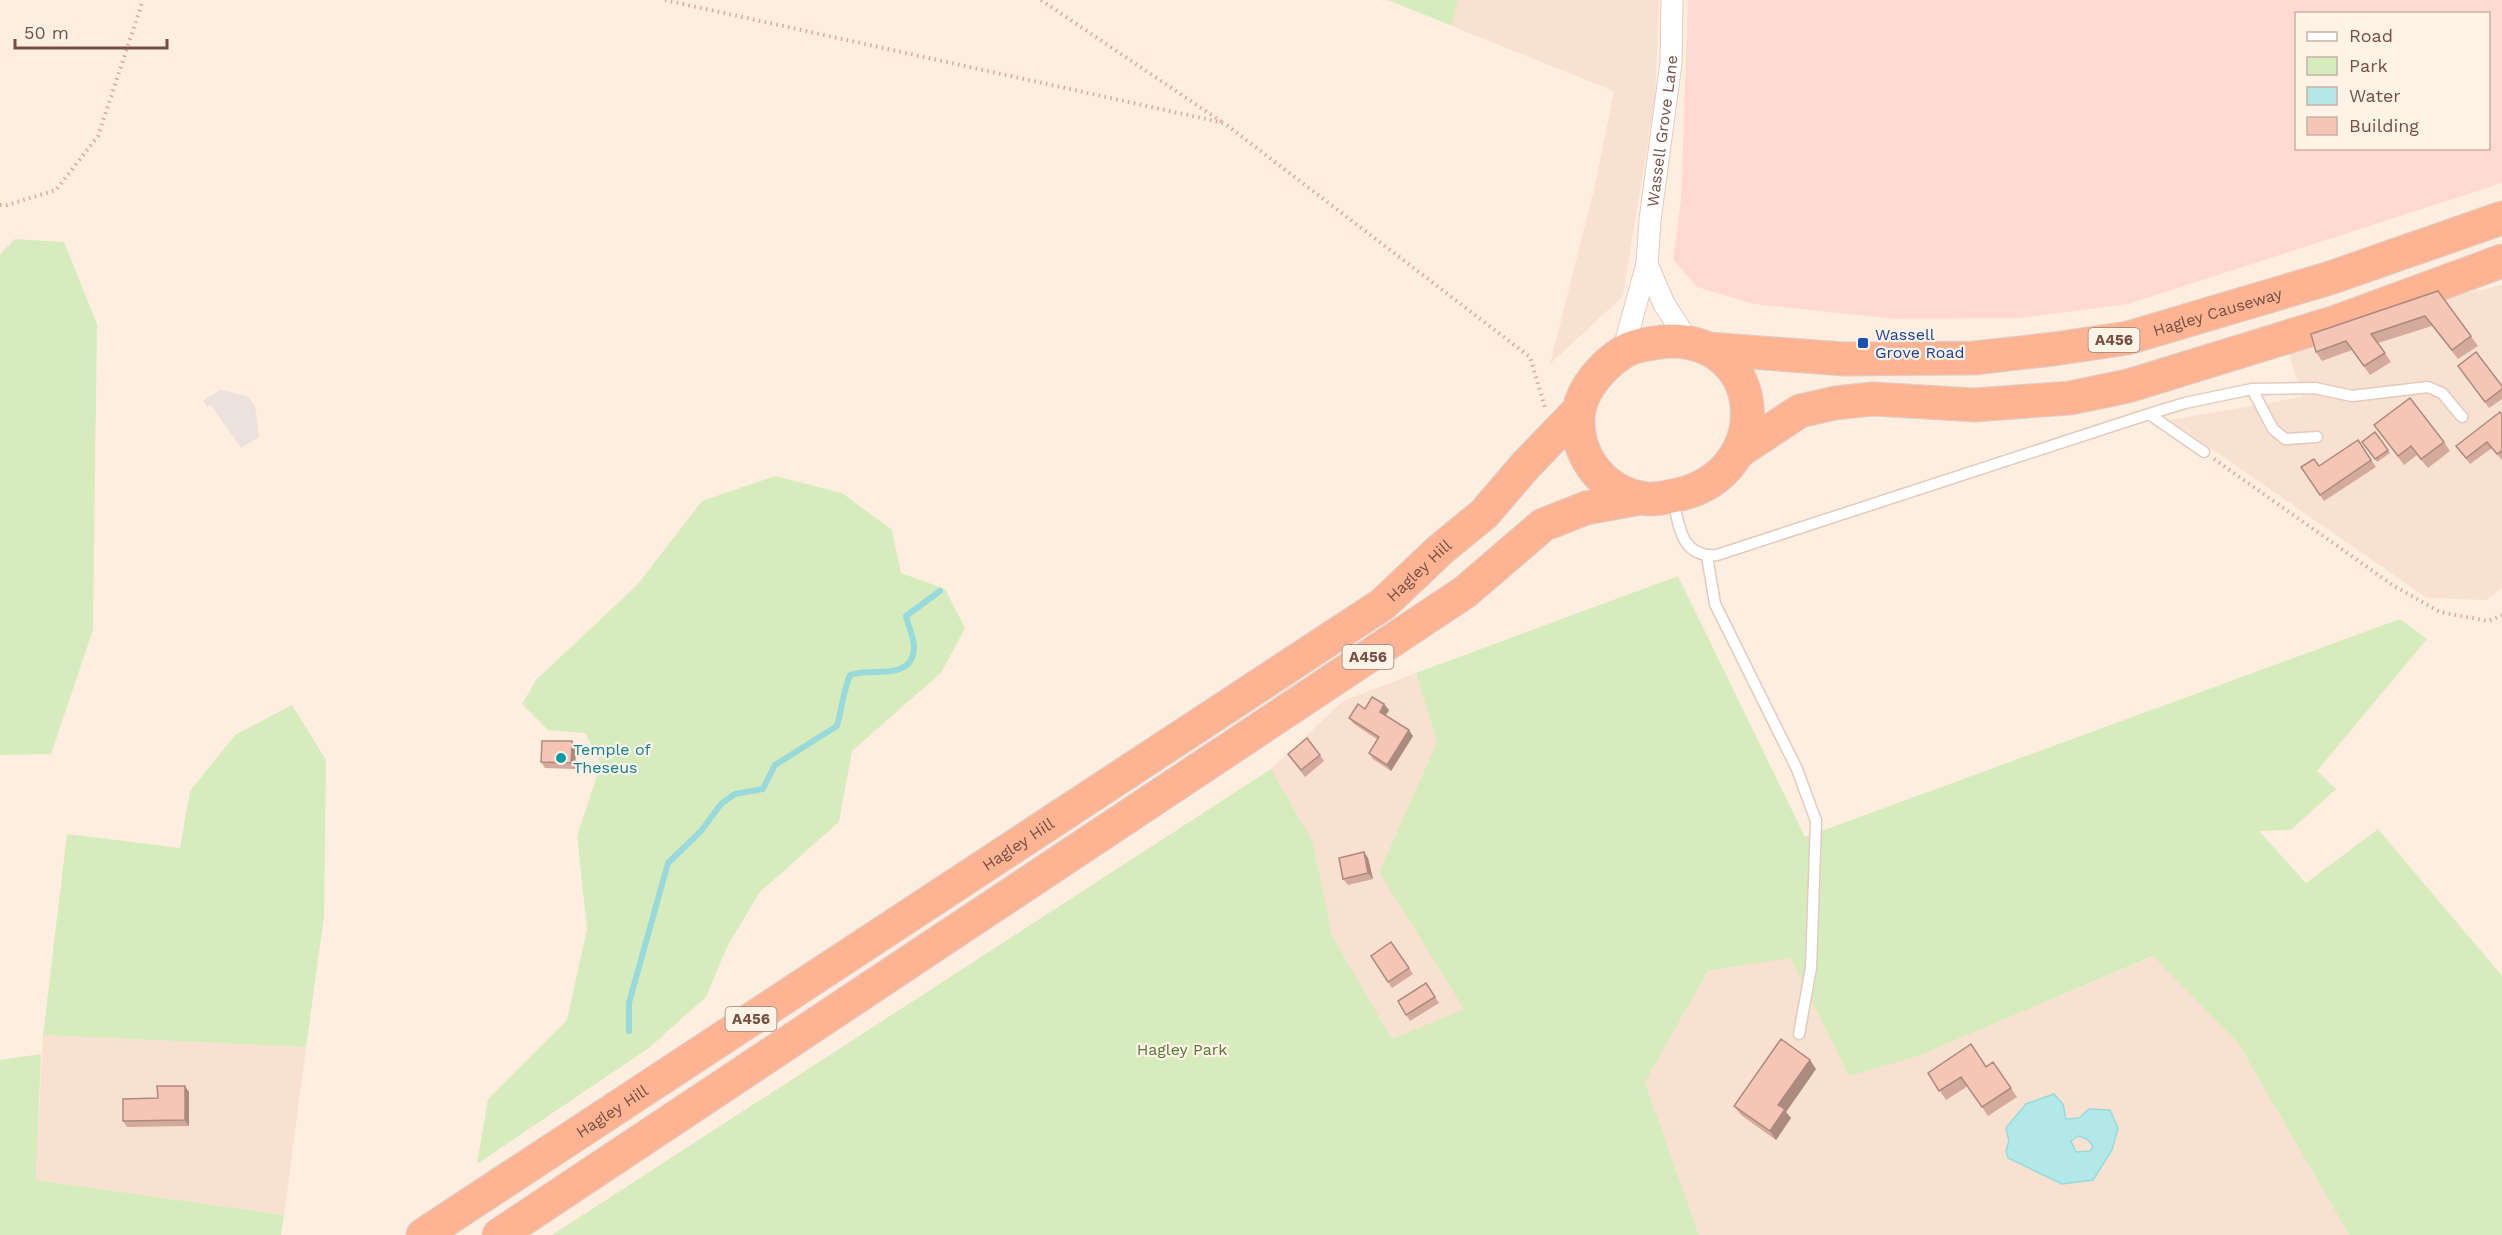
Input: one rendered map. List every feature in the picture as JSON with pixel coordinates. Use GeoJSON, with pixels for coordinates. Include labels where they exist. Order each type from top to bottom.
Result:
{"type":"FeatureCollection","features":[{"type":"Feature","properties":{"kind":"highway","name":"Hagley Causeway"},"geometry":{"type":"LineString","coordinates":[[1699,345],[1844,359],[1974,358],[2128,338],[2330,278],[2502,218]]}},
{"type":"Feature","properties":{"kind":"highway"},"geometry":{"type":"LineString","coordinates":[[1738,452],[1800,411],[1835,403],[1874,399],[1976,405],[2070,398],[2128,386],[2336,322],[2502,261]]}},
{"type":"Feature","properties":{"kind":"highway"},"geometry":{"type":"LineString","coordinates":[[1670,341],[1699,345],[1727,361],[1745,399],[1749,415],[1738,452],[1724,471],[1694,491],[1656,497],[1618,490],[1603,480],[1588,464],[1581,444],[1580,410],[1593,379],[1623,351],[1670,341]]}},
{"type":"Feature","properties":{"kind":"highway","name":"Hagley Hill"},"geometry":{"type":"LineString","coordinates":[[423,1235],[1383,604],[1442,549],[1484,514],[1580,410]]}},
{"type":"Feature","properties":{"kind":"highway","name":"A456"},"geometry":{"type":"LineString","coordinates":[[499,1235],[1465,592],[1543,525],[1586,508],[1656,497]]}},
{"type":"Feature","properties":{"kind":"street","name":"Wassell Grove Lane"},"geometry":{"type":"LineString","coordinates":[[1623,351],[1647,264],[1650,220],[1671,63],[1672,0]]}},
{"type":"Feature","properties":{"kind":"street","name":"Wassell Grove Lane"},"geometry":{"type":"LineString","coordinates":[[1647,264],[1664,304],[1699,345]]}},
{"type":"Feature","properties":{"kind":"lane"},"geometry":{"type":"LineString","coordinates":[[1656,497],[1691,549],[1707,555],[1717,555],[2149,414],[2185,403],[2252,389],[2315,388],[2352,396],[2428,387],[2442,393],[2462,417]]}},
{"type":"Feature","properties":{"kind":"lane"},"geometry":{"type":"LineString","coordinates":[[2252,389],[2272,429],[2284,440],[2317,437]]}},
{"type":"Feature","properties":{"kind":"lane"},"geometry":{"type":"LineString","coordinates":[[2149,414],[2204,452]]}},
{"type":"Feature","properties":{"kind":"lane"},"geometry":{"type":"LineString","coordinates":[[1707,555],[1715,604],[1797,769],[1816,821],[1811,968],[1799,1034]]}},
{"type":"Feature","properties":{"kind":"path"},"geometry":{"type":"LineString","coordinates":[[0,205],[7,205],[56,190],[98,136],[143,0]]}},
{"type":"Feature","properties":{"kind":"path"},"geometry":{"type":"LineString","coordinates":[[665,0],[1224,123]]}},
{"type":"Feature","properties":{"kind":"path"},"geometry":{"type":"LineString","coordinates":[[1041,0],[1224,123],[1530,357],[1554,437]]}},
{"type":"Feature","properties":{"kind":"path"},"geometry":{"type":"LineString","coordinates":[[2204,452],[2394,586],[2440,612],[2488,621],[2502,615]]}},
{"type":"Feature","properties":{"kind":"shaded area"},"geometry":{"type":"Polygon","coordinates":[[[1458,0],[1659,0],[1655,99],[1623,296],[1550,364],[1594,190],[1614,91],[1452,26],[1458,0]]]}},
{"type":"Feature","properties":{"kind":"shaded area"},"geometry":{"type":"Polygon","coordinates":[[[1688,0],[2502,0],[2502,183],[2128,304],[2020,318],[1895,319],[1754,304],[1697,287],[1673,259],[1681,202],[1688,0]]]}},
{"type":"Feature","properties":{"kind":"shaded area"},"geometry":{"type":"Polygon","coordinates":[[[2502,285],[2502,588],[2486,600],[2427,598],[2170,420],[2302,397],[2289,353],[2458,295],[2502,285]]]}},
{"type":"Feature","properties":{"kind":"shaded area"},"geometry":{"type":"Polygon","coordinates":[[[220,390],[247,396],[255,406],[259,437],[241,448],[211,405],[207,407],[203,401],[220,390]]]}},
{"type":"Feature","properties":{"kind":"shaded area"},"geometry":{"type":"Polygon","coordinates":[[[1416,673],[1437,742],[1379,872],[1465,1009],[1392,1039],[1331,936],[1313,842],[1271,769],[1343,701],[1416,673]]]}},
{"type":"Feature","properties":{"kind":"shaded area"},"geometry":{"type":"Polygon","coordinates":[[[2154,956],[2238,1043],[2349,1235],[1699,1235],[1645,1082],[1708,971],[1790,957],[1918,1056],[2154,956]]]}},
{"type":"Feature","properties":{"kind":"shaded area"},"geometry":{"type":"Polygon","coordinates":[[[43,1035],[306,1047],[284,1215],[36,1180],[43,1035]]]}},
{"type":"Feature","properties":{"kind":"green space"},"geometry":{"type":"Polygon","coordinates":[[[1388,0],[1458,0],[1452,26],[1388,0]]]}},
{"type":"Feature","properties":{"kind":"green space"},"geometry":{"type":"Polygon","coordinates":[[[15,239],[64,242],[97,324],[93,630],[51,754],[0,755],[0,254],[15,239]]]}},
{"type":"Feature","properties":{"kind":"green space"},"geometry":{"type":"Polygon","coordinates":[[[775,476],[842,493],[892,530],[901,573],[945,589],[965,628],[941,673],[852,751],[839,822],[760,892],[728,945],[706,997],[649,1048],[477,1164],[488,1099],[567,1020],[587,929],[577,836],[601,764],[585,733],[548,730],[522,704],[536,680],[637,585],[702,501],[775,476]]]}},
{"type":"Feature","properties":{"kind":"green space","name":"Hagley Park"},"geometry":{"type":"Polygon","coordinates":[[[1678,576],[1805,837],[2400,619],[2427,639],[2317,771],[2336,789],[2291,830],[2259,831],[2306,883],[2378,829],[2502,976],[2502,1235],[2349,1235],[2238,1043],[2153,956],[1918,1056],[1849,1076],[1790,958],[1708,971],[1645,1082],[1699,1235],[552,1235],[1271,769],[1313,842],[1332,936],[1392,1039],[1464,1009],[1379,872],[1437,742],[1416,673],[1678,576]]]}},
{"type":"Feature","properties":{"kind":"green space"},"geometry":{"type":"Polygon","coordinates":[[[292,705],[326,760],[324,917],[306,1047],[43,1035],[67,834],[180,848],[190,791],[235,735],[292,705]]]}},
{"type":"Feature","properties":{"kind":"green space"},"geometry":{"type":"Polygon","coordinates":[[[41,1054],[36,1180],[284,1215],[281,1235],[0,1235],[0,1060],[41,1054]]]}},
{"type":"Feature","properties":{"kind":"water"},"geometry":{"type":"Polygon","coordinates":[[[2054,1094],[2063,1104],[2066,1119],[2079,1118],[2089,1109],[2110,1110],[2118,1128],[2112,1150],[2093,1180],[2062,1184],[2008,1158],[2006,1151],[2009,1141],[2006,1128],[2026,1104],[2054,1094]],[[2078,1136],[2071,1141],[2076,1152],[2090,1151],[2093,1146],[2087,1139],[2078,1136]]]}},
{"type":"Feature","properties":{"kind":"building"},"geometry":{"type":"Polygon","coordinates":[[[2438,291],[2471,336],[2452,350],[2425,316],[2371,334],[2385,353],[2364,366],[2346,341],[2316,352],[2311,334],[2438,291]]]}},
{"type":"Feature","properties":{"kind":"building"},"geometry":{"type":"Polygon","coordinates":[[[2476,352],[2502,386],[2502,389],[2485,402],[2458,366],[2476,352]]]}},
{"type":"Feature","properties":{"kind":"building"},"geometry":{"type":"Polygon","coordinates":[[[2410,398],[2444,442],[2421,459],[2411,446],[2398,456],[2374,425],[2410,398]]]}},
{"type":"Feature","properties":{"kind":"building"},"geometry":{"type":"Polygon","coordinates":[[[2500,412],[2502,415],[2502,451],[2497,454],[2487,442],[2466,458],[2456,446],[2500,412]]]}},
{"type":"Feature","properties":{"kind":"building"},"geometry":{"type":"Polygon","coordinates":[[[2375,432],[2388,450],[2375,459],[2362,442],[2375,432]]]}},
{"type":"Feature","properties":{"kind":"building"},"geometry":{"type":"Polygon","coordinates":[[[2358,440],[2371,460],[2320,495],[2301,467],[2314,459],[2319,466],[2358,440]]]}},
{"type":"Feature","properties":{"kind":"building"},"geometry":{"type":"Polygon","coordinates":[[[1372,697],[1384,704],[1380,712],[1409,730],[1387,765],[1369,753],[1379,737],[1349,718],[1358,704],[1365,709],[1372,697]]]}},
{"type":"Feature","properties":{"kind":"building"},"geometry":{"type":"Polygon","coordinates":[[[1307,738],[1320,755],[1301,770],[1288,754],[1307,738]]]}},
{"type":"Feature","properties":{"kind":"building","name":"Temple of Theseus"},"geometry":{"type":"Polygon","coordinates":[[[542,741],[572,741],[571,763],[541,762],[542,741]]]}},
{"type":"Feature","properties":{"kind":"building"},"geometry":{"type":"Polygon","coordinates":[[[1364,852],[1368,873],[1343,879],[1339,858],[1364,852]]]}},
{"type":"Feature","properties":{"kind":"building"},"geometry":{"type":"Polygon","coordinates":[[[1391,942],[1409,968],[1388,982],[1371,956],[1391,942]]]}},
{"type":"Feature","properties":{"kind":"building"},"geometry":{"type":"Polygon","coordinates":[[[1426,983],[1435,997],[1406,1015],[1398,1001],[1426,983]]]}},
{"type":"Feature","properties":{"kind":"building"},"geometry":{"type":"Polygon","coordinates":[[[1781,1039],[1810,1060],[1778,1105],[1785,1109],[1770,1131],[1734,1106],[1781,1039]]]}},
{"type":"Feature","properties":{"kind":"building"},"geometry":{"type":"Polygon","coordinates":[[[1971,1044],[1986,1067],[1993,1062],[2011,1088],[1982,1107],[1961,1077],[1939,1091],[1928,1073],[1971,1044]]]}},
{"type":"Feature","properties":{"kind":"building"},"geometry":{"type":"Polygon","coordinates":[[[157,1086],[185,1086],[185,1120],[123,1121],[123,1099],[158,1098],[157,1086]]]}},
{"type":"Feature","properties":{"kind":"waterway"},"geometry":{"type":"LineString","coordinates":[[629,1031],[629,1003],[668,863],[701,831],[721,804],[735,794],[763,789],[775,765],[837,726],[850,675],[898,670],[906,666],[914,649],[906,616],[940,591]]}},
{"type":"Feature","properties":{"kind":"place","name":"Wassell Grove Road"},"geometry":{"type":"Point","coordinates":[1863,343]}},
{"type":"Feature","properties":{"kind":"place","name":"Temple of Theseus"},"geometry":{"type":"Point","coordinates":[561,758]}}]}
